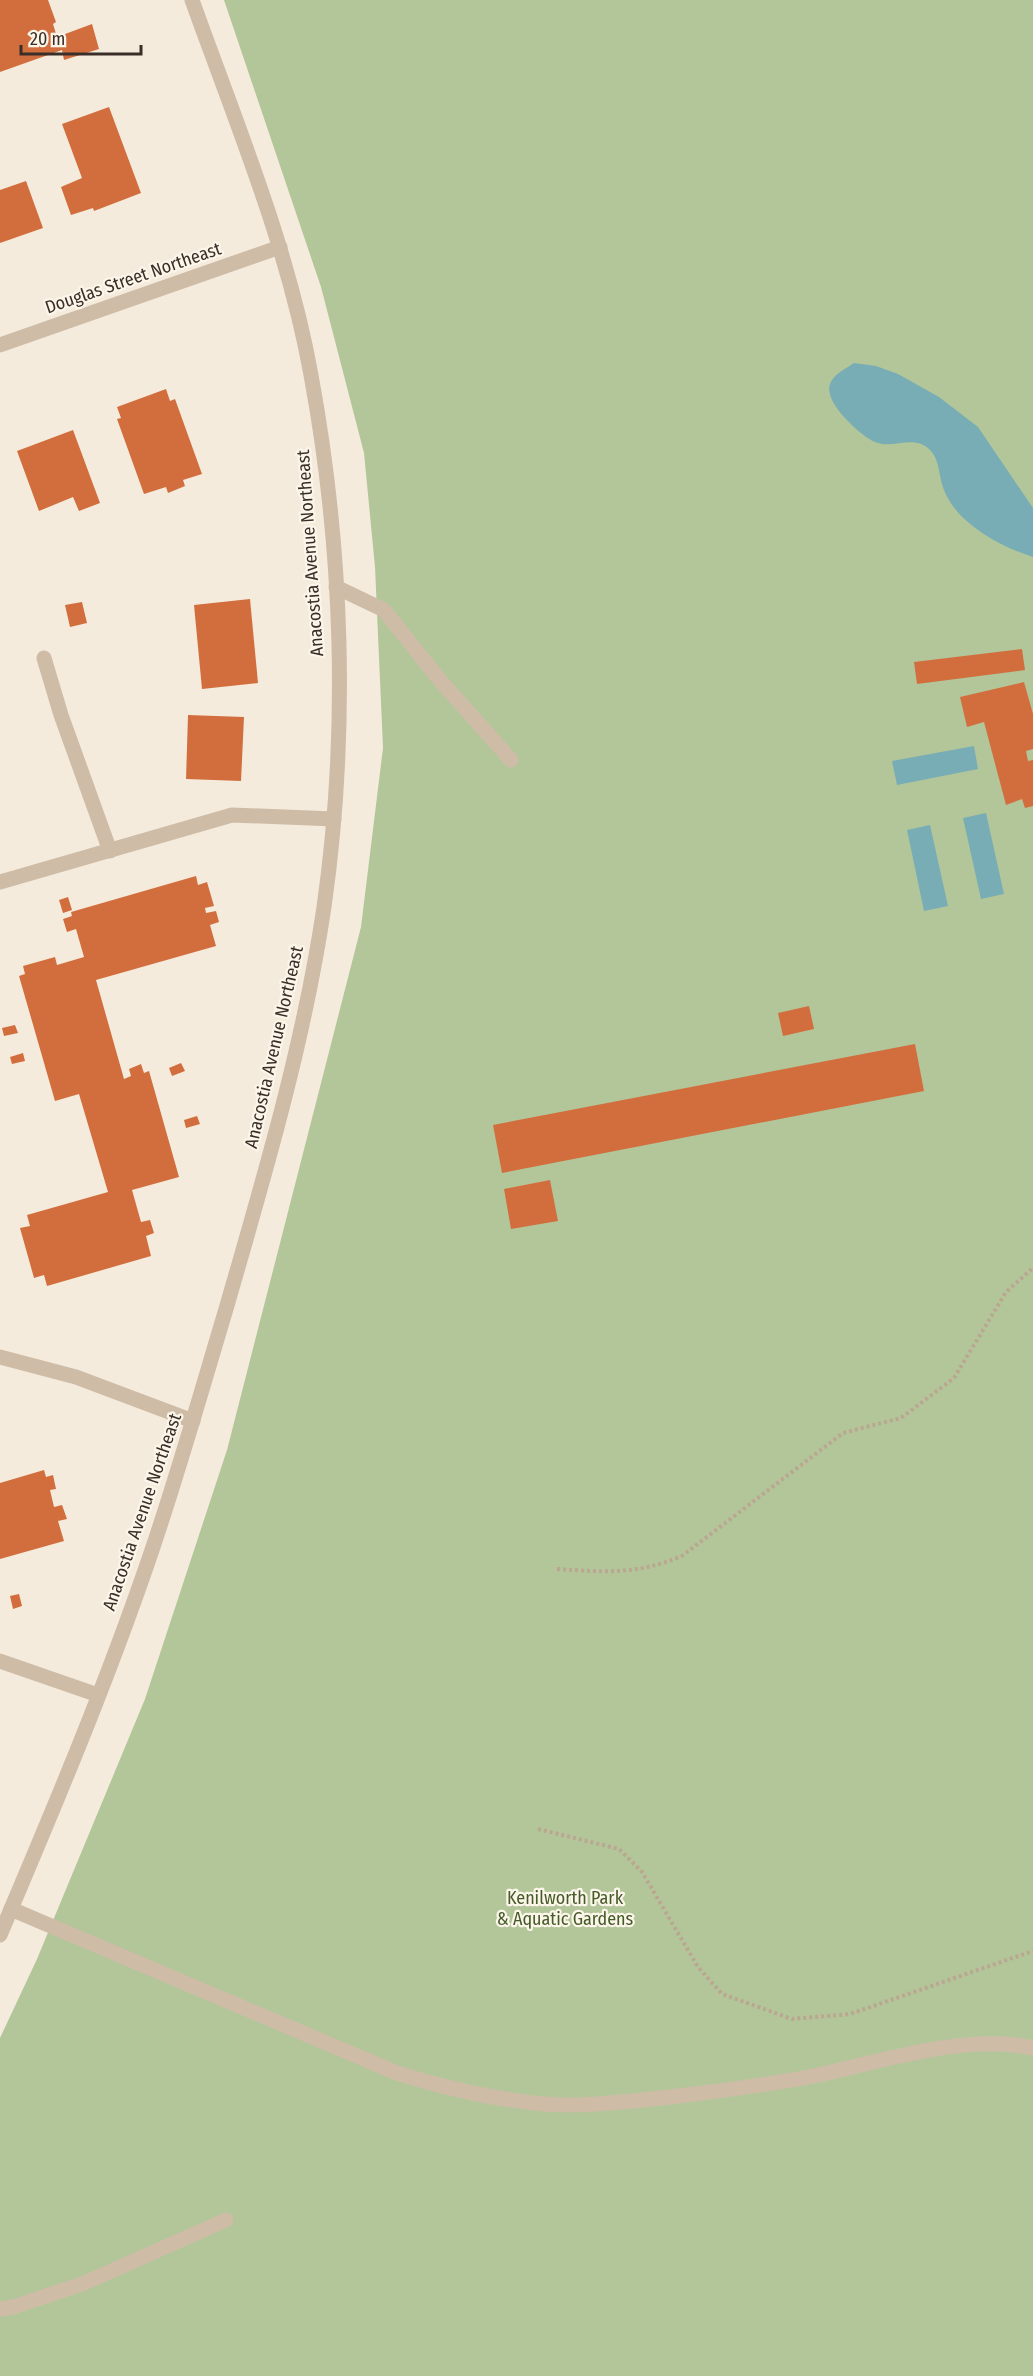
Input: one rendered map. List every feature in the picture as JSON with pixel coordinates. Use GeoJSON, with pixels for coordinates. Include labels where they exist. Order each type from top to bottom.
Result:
{"type":"FeatureCollection","features":[{"type":"Feature","properties":{"kind":"street","name":"Anacostia Avenue Northeast"},"geometry":{"type":"LineString","coordinates":[[0,1935],[98,1695],[152,1551],[193,1421],[249,1230],[301,1029],[324,904],[334,819],[338,754],[336,587],[331,514],[315,396],[302,332],[280,247],[192,0]]}},
{"type":"Feature","properties":{"kind":"street","name":"Douglas Street Northeast"},"geometry":{"type":"LineString","coordinates":[[0,345],[280,247]]}},
{"type":"Feature","properties":{"kind":"street"},"geometry":{"type":"LineString","coordinates":[[336,587],[384,610],[438,678],[511,760]]}},
{"type":"Feature","properties":{"kind":"street"},"geometry":{"type":"LineString","coordinates":[[44,658],[61,715],[110,851]]}},
{"type":"Feature","properties":{"kind":"street"},"geometry":{"type":"LineString","coordinates":[[0,882],[232,815],[334,819]]}},
{"type":"Feature","properties":{"kind":"street"},"geometry":{"type":"LineString","coordinates":[[0,1357],[76,1377],[193,1421]]}},
{"type":"Feature","properties":{"kind":"street"},"geometry":{"type":"LineString","coordinates":[[0,1662],[98,1695]]}},
{"type":"Feature","properties":{"kind":"street"},"geometry":{"type":"LineString","coordinates":[[11,1909],[397,2073],[437,2086],[502,2099],[545,2104],[598,2104],[782,2082],[942,2049],[987,2045],[1031,2045]]}},
{"type":"Feature","properties":{"kind":"street"},"geometry":{"type":"LineString","coordinates":[[0,2309],[14,2307],[82,2284],[226,2220]]}},
{"type":"Feature","properties":{"kind":"path"},"geometry":{"type":"LineString","coordinates":[[557,1569],[613,1573],[653,1568],[682,1556],[843,1433],[902,1418],[954,1378],[1006,1292],[1033,1268]]}},
{"type":"Feature","properties":{"kind":"path"},"geometry":{"type":"LineString","coordinates":[[538,1829],[619,1849],[642,1872],[698,1967],[722,1994],[792,2019],[850,2014],[1033,1951]]}},
{"type":"Feature","properties":{"kind":"green space","name":"Kenilworth Park & Aquatic Gardens"},"geometry":{"type":"Polygon","coordinates":[[[224,0],[1033,0],[1033,2376],[0,2376],[0,2038],[37,1959],[145,1699],[227,1450],[361,927],[383,748],[375,567],[364,453],[321,287],[224,0]]]}},
{"type":"Feature","properties":{"kind":"water"},"geometry":{"type":"Polygon","coordinates":[[[854,363],[876,366],[898,374],[939,397],[978,427],[1033,508],[1033,557],[1007,547],[969,524],[950,502],[944,490],[934,455],[925,446],[911,442],[882,444],[875,442],[844,417],[832,400],[829,391],[830,384],[837,375],[854,363]]]}},
{"type":"Feature","properties":{"kind":"water"},"geometry":{"type":"Polygon","coordinates":[[[974,746],[978,769],[897,785],[892,761],[974,746]]]}},
{"type":"Feature","properties":{"kind":"water"},"geometry":{"type":"Polygon","coordinates":[[[986,813],[1004,894],[981,899],[963,818],[986,813]]]}},
{"type":"Feature","properties":{"kind":"water"},"geometry":{"type":"Polygon","coordinates":[[[930,825],[948,906],[924,911],[907,830],[930,825]]]}},
{"type":"Feature","properties":{"kind":"building"},"geometry":{"type":"Polygon","coordinates":[[[0,0],[48,0],[56,22],[53,24],[57,37],[92,24],[99,49],[64,60],[62,50],[0,72],[0,0]]]}},
{"type":"Feature","properties":{"kind":"building"},"geometry":{"type":"Polygon","coordinates":[[[109,107],[141,193],[94,211],[93,208],[71,215],[61,187],[82,178],[62,124],[109,107]]]}},
{"type":"Feature","properties":{"kind":"building"},"geometry":{"type":"Polygon","coordinates":[[[26,181],[43,228],[0,243],[0,190],[26,181]]]}},
{"type":"Feature","properties":{"kind":"building"},"geometry":{"type":"Polygon","coordinates":[[[166,389],[170,401],[175,399],[202,474],[183,480],[185,486],[168,493],[166,487],[144,494],[117,419],[121,418],[117,407],[166,389]]]}},
{"type":"Feature","properties":{"kind":"building"},"geometry":{"type":"Polygon","coordinates":[[[73,430],[100,503],[79,511],[73,497],[39,511],[17,451],[73,430]]]}},
{"type":"Feature","properties":{"kind":"building"},"geometry":{"type":"Polygon","coordinates":[[[250,599],[258,683],[202,689],[194,605],[250,599]]]}},
{"type":"Feature","properties":{"kind":"building"},"geometry":{"type":"Polygon","coordinates":[[[82,602],[87,623],[70,627],[65,605],[82,602]]]}},
{"type":"Feature","properties":{"kind":"building"},"geometry":{"type":"Polygon","coordinates":[[[1022,649],[1025,670],[917,684],[914,662],[1022,649]]]}},
{"type":"Feature","properties":{"kind":"building"},"geometry":{"type":"Polygon","coordinates":[[[1024,682],[1033,714],[1033,749],[1026,751],[1028,761],[1033,760],[1033,806],[1025,808],[1022,799],[1006,805],[984,722],[967,727],[960,697],[1024,682]]]}},
{"type":"Feature","properties":{"kind":"building"},"geometry":{"type":"Polygon","coordinates":[[[188,715],[244,717],[241,781],[186,779],[188,715]]]}},
{"type":"Feature","properties":{"kind":"building"},"geometry":{"type":"Polygon","coordinates":[[[196,876],[198,885],[207,882],[214,906],[205,908],[206,913],[216,911],[219,922],[210,925],[216,946],[96,980],[124,1079],[131,1076],[129,1069],[141,1064],[144,1073],[149,1071],[179,1177],[132,1190],[141,1222],[150,1220],[154,1233],[146,1236],[151,1256],[47,1286],[44,1275],[34,1278],[20,1228],[30,1226],[27,1215],[108,1192],[79,1094],[55,1101],[19,976],[25,974],[23,966],[55,957],[57,965],[84,957],[76,929],[67,932],[63,919],[72,916],[71,912],[196,876]]]}},
{"type":"Feature","properties":{"kind":"building"},"geometry":{"type":"Polygon","coordinates":[[[68,897],[72,910],[63,913],[59,900],[68,897]]]}},
{"type":"Feature","properties":{"kind":"building"},"geometry":{"type":"Polygon","coordinates":[[[809,1006],[814,1029],[783,1036],[778,1013],[809,1006]]]}},
{"type":"Feature","properties":{"kind":"building"},"geometry":{"type":"Polygon","coordinates":[[[15,1025],[18,1033],[4,1036],[2,1028],[15,1025]]]}},
{"type":"Feature","properties":{"kind":"building"},"geometry":{"type":"Polygon","coordinates":[[[915,1044],[924,1091],[502,1173],[493,1125],[915,1044]]]}},
{"type":"Feature","properties":{"kind":"building"},"geometry":{"type":"Polygon","coordinates":[[[23,1053],[25,1061],[12,1064],[10,1057],[23,1053]]]}},
{"type":"Feature","properties":{"kind":"building"},"geometry":{"type":"Polygon","coordinates":[[[181,1063],[185,1071],[172,1076],[169,1068],[181,1063]]]}},
{"type":"Feature","properties":{"kind":"building"},"geometry":{"type":"Polygon","coordinates":[[[197,1116],[200,1124],[186,1128],[184,1120],[197,1116]]]}},
{"type":"Feature","properties":{"kind":"building"},"geometry":{"type":"Polygon","coordinates":[[[550,1180],[558,1221],[511,1229],[504,1189],[550,1180]]]}},
{"type":"Feature","properties":{"kind":"building"},"geometry":{"type":"Polygon","coordinates":[[[44,1470],[46,1477],[53,1475],[56,1489],[50,1490],[54,1507],[62,1505],[67,1519],[58,1521],[64,1541],[0,1559],[0,1483],[44,1470]]]}},
{"type":"Feature","properties":{"kind":"building"},"geometry":{"type":"Polygon","coordinates":[[[19,1594],[22,1606],[13,1609],[10,1596],[19,1594]]]}}]}
